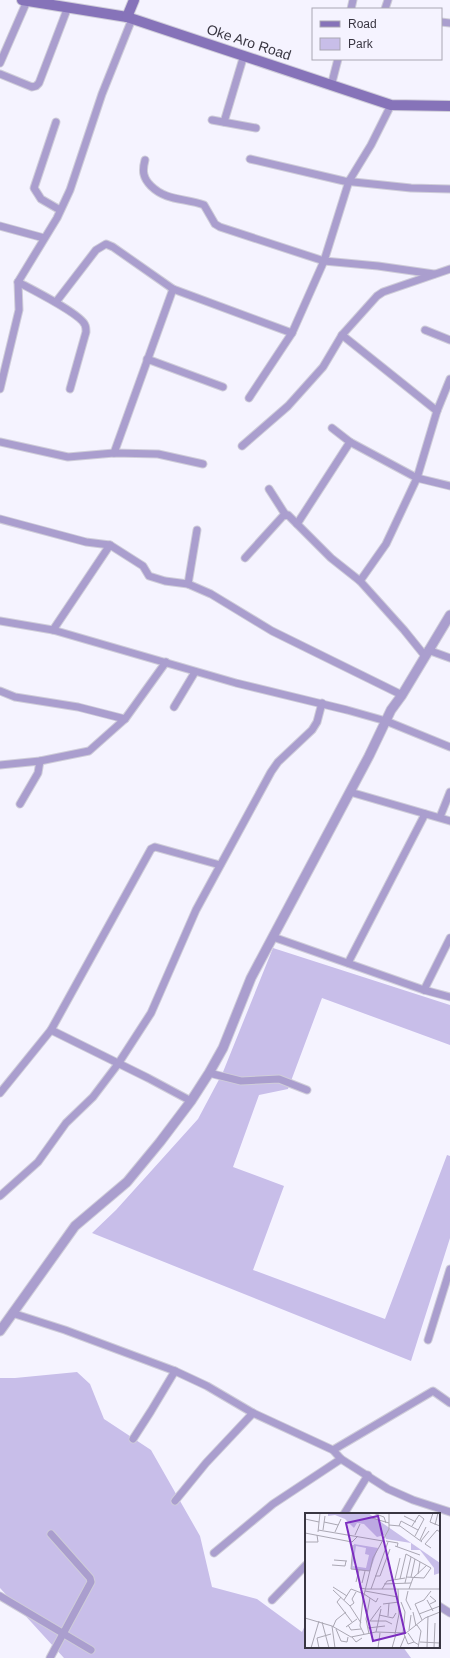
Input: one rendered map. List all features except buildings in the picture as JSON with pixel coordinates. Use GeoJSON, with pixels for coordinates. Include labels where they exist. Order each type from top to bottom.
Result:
{"type":"FeatureCollection","features":[{"type":"Feature","properties":{"kind":"main road"},"geometry":{"type":"LineString","coordinates":[[130,18],[134,0]]}},
{"type":"Feature","properties":{"kind":"main road","name":"Oke Aro Road"},"geometry":{"type":"LineString","coordinates":[[25,1],[68,6],[130,18],[391,105],[450,106]]}},
{"type":"Feature","properties":{"kind":"street"},"geometry":{"type":"LineString","coordinates":[[0,63],[25,1]]}},
{"type":"Feature","properties":{"kind":"street"},"geometry":{"type":"LineString","coordinates":[[0,74],[32,87],[36,86],[39,83],[68,6]]}},
{"type":"Feature","properties":{"kind":"street"},"geometry":{"type":"LineString","coordinates":[[0,389],[19,310],[18,282],[60,210],[76,174],[102,94],[130,18]]}},
{"type":"Feature","properties":{"kind":"street"},"geometry":{"type":"LineString","coordinates":[[224,122],[244,55]]}},
{"type":"Feature","properties":{"kind":"street"},"geometry":{"type":"LineString","coordinates":[[331,86],[338,60]]}},
{"type":"Feature","properties":{"kind":"street"},"geometry":{"type":"LineString","coordinates":[[249,398],[292,333],[324,261],[349,181],[371,145],[391,105]]}},
{"type":"Feature","properties":{"kind":"street"},"geometry":{"type":"LineString","coordinates":[[212,120],[256,128]]}},
{"type":"Feature","properties":{"kind":"street"},"geometry":{"type":"LineString","coordinates":[[56,122],[34,188],[41,199],[60,210]]}},
{"type":"Feature","properties":{"kind":"street"},"geometry":{"type":"LineString","coordinates":[[250,159],[349,181],[411,188],[450,189]]}},
{"type":"Feature","properties":{"kind":"street"},"geometry":{"type":"LineString","coordinates":[[145,160],[143,168],[146,180],[161,194],[204,205],[215,224],[220,227],[324,261],[378,266],[434,274]]}},
{"type":"Feature","properties":{"kind":"street"},"geometry":{"type":"LineString","coordinates":[[0,226],[44,238]]}},
{"type":"Feature","properties":{"kind":"street"},"geometry":{"type":"LineString","coordinates":[[56,302],[96,250],[106,244],[113,247],[173,290],[292,333]]}},
{"type":"Feature","properties":{"kind":"street"},"geometry":{"type":"LineString","coordinates":[[242,446],[288,406],[323,367],[342,335],[377,296],[383,292],[450,269]]}},
{"type":"Feature","properties":{"kind":"street"},"geometry":{"type":"LineString","coordinates":[[18,282],[56,302],[82,320],[85,325],[86,332],[70,389]]}},
{"type":"Feature","properties":{"kind":"street"},"geometry":{"type":"LineString","coordinates":[[114,453],[173,290]]}},
{"type":"Feature","properties":{"kind":"street"},"geometry":{"type":"LineString","coordinates":[[425,330],[450,340]]}},
{"type":"Feature","properties":{"kind":"street"},"geometry":{"type":"LineString","coordinates":[[342,335],[437,411]]}},
{"type":"Feature","properties":{"kind":"street"},"geometry":{"type":"LineString","coordinates":[[147,359],[223,387]]}},
{"type":"Feature","properties":{"kind":"street"},"geometry":{"type":"LineString","coordinates":[[360,580],[386,544],[417,478],[437,411],[450,379]]}},
{"type":"Feature","properties":{"kind":"street"},"geometry":{"type":"LineString","coordinates":[[332,428],[350,442],[417,478],[450,486]]}},
{"type":"Feature","properties":{"kind":"street"},"geometry":{"type":"LineString","coordinates":[[0,442],[68,458],[114,453],[166,455],[203,464]]}},
{"type":"Feature","properties":{"kind":"street"},"geometry":{"type":"LineString","coordinates":[[297,524],[350,442]]}},
{"type":"Feature","properties":{"kind":"street"},"geometry":{"type":"LineString","coordinates":[[269,489],[286,514],[331,558],[360,580],[426,653],[450,658]]}},
{"type":"Feature","properties":{"kind":"street"},"geometry":{"type":"LineString","coordinates":[[245,558],[282,516],[286,514]]}},
{"type":"Feature","properties":{"kind":"street"},"geometry":{"type":"LineString","coordinates":[[0,520],[86,542],[110,545],[143,566],[149,576],[165,581],[188,584],[211,594],[272,631],[402,695]]}},
{"type":"Feature","properties":{"kind":"street"},"geometry":{"type":"LineString","coordinates":[[188,584],[197,530]]}},
{"type":"Feature","properties":{"kind":"street"},"geometry":{"type":"LineString","coordinates":[[53,630],[110,545]]}},
{"type":"Feature","properties":{"kind":"street"},"geometry":{"type":"LineString","coordinates":[[0,1331],[75,1226],[127,1182],[191,1101],[209,1073],[223,1048],[251,978],[370,756],[391,710],[402,695],[450,615]]}},
{"type":"Feature","properties":{"kind":"street"},"geometry":{"type":"LineString","coordinates":[[0,621],[53,630],[166,662],[195,672],[322,703],[386,721],[450,746]]}},
{"type":"Feature","properties":{"kind":"street"},"geometry":{"type":"LineString","coordinates":[[0,765],[40,761],[89,751],[125,719],[166,662]]}},
{"type":"Feature","properties":{"kind":"street"},"geometry":{"type":"LineString","coordinates":[[174,707],[195,672]]}},
{"type":"Feature","properties":{"kind":"street"},"geometry":{"type":"LineString","coordinates":[[0,691],[15,697],[78,707],[125,719]]}},
{"type":"Feature","properties":{"kind":"street"},"geometry":{"type":"LineString","coordinates":[[0,1196],[38,1162],[58,1133],[93,1097],[118,1064],[151,1013],[196,910],[271,772],[278,762],[312,730],[317,722],[322,703]]}},
{"type":"Feature","properties":{"kind":"street"},"geometry":{"type":"LineString","coordinates":[[20,804],[38,773],[40,761]]}},
{"type":"Feature","properties":{"kind":"street"},"geometry":{"type":"LineString","coordinates":[[350,792],[450,821]]}},
{"type":"Feature","properties":{"kind":"street"},"geometry":{"type":"LineString","coordinates":[[440,817],[450,792]]}},
{"type":"Feature","properties":{"kind":"street"},"geometry":{"type":"LineString","coordinates":[[348,963],[425,814]]}},
{"type":"Feature","properties":{"kind":"street"},"geometry":{"type":"LineString","coordinates":[[0,1093],[51,1030],[151,849],[155,847],[220,866]]}},
{"type":"Feature","properties":{"kind":"street"},"geometry":{"type":"LineString","coordinates":[[273,937],[424,990],[450,997]]}},
{"type":"Feature","properties":{"kind":"street"},"geometry":{"type":"LineString","coordinates":[[424,990],[450,938]]}},
{"type":"Feature","properties":{"kind":"street"},"geometry":{"type":"LineString","coordinates":[[51,1030],[191,1101]]}},
{"type":"Feature","properties":{"kind":"street"},"geometry":{"type":"LineString","coordinates":[[209,1073],[241,1081],[279,1079],[307,1090]]}},
{"type":"Feature","properties":{"kind":"street"},"geometry":{"type":"LineString","coordinates":[[428,1340],[449,1272]]}},
{"type":"Feature","properties":{"kind":"street"},"geometry":{"type":"LineString","coordinates":[[12,1313],[65,1330],[175,1371],[207,1386],[253,1413],[334,1450],[342,1459],[388,1489],[412,1500],[450,1512]]}},
{"type":"Feature","properties":{"kind":"street"},"geometry":{"type":"LineString","coordinates":[[133,1439],[152,1411],[175,1371]]}},
{"type":"Feature","properties":{"kind":"street"},"geometry":{"type":"LineString","coordinates":[[334,1450],[433,1391],[450,1402]]}},
{"type":"Feature","properties":{"kind":"street"},"geometry":{"type":"LineString","coordinates":[[175,1501],[206,1463],[253,1413]]}},
{"type":"Feature","properties":{"kind":"street"},"geometry":{"type":"LineString","coordinates":[[214,1553],[273,1504],[342,1459]]}},
{"type":"Feature","properties":{"kind":"street"},"geometry":{"type":"LineString","coordinates":[[345,1513],[368,1475]]}},
{"type":"Feature","properties":{"kind":"street"},"geometry":{"type":"LineString","coordinates":[[50,1658],[91,1582],[90,1578],[51,1534]]}},
{"type":"Feature","properties":{"kind":"street"},"geometry":{"type":"LineString","coordinates":[[272,1600],[305,1566]]}},
{"type":"Feature","properties":{"kind":"street"},"geometry":{"type":"LineString","coordinates":[[0,1596],[91,1650]]}},
{"type":"Feature","properties":{"kind":"street"},"geometry":{"type":"LineString","coordinates":[[440,1607],[450,1613]]}},
{"type":"Feature","properties":{"kind":"green space"},"geometry":{"type":"Polygon","coordinates":[[[273,948],[450,1005],[450,1045],[322,998],[288,1089],[259,1095],[233,1167],[284,1186],[253,1270],[385,1319],[447,1155],[450,1156],[450,1238],[411,1361],[92,1233],[116,1210],[198,1119],[223,1072],[273,948]]]}},
{"type":"Feature","properties":{"kind":"green space"},"geometry":{"type":"Polygon","coordinates":[[[77,1372],[90,1384],[104,1419],[151,1450],[200,1536],[212,1587],[257,1599],[302,1632],[305,1625],[305,1648],[404,1648],[411,1658],[64,1658],[0,1588],[0,1378],[77,1372]]]}}]}
